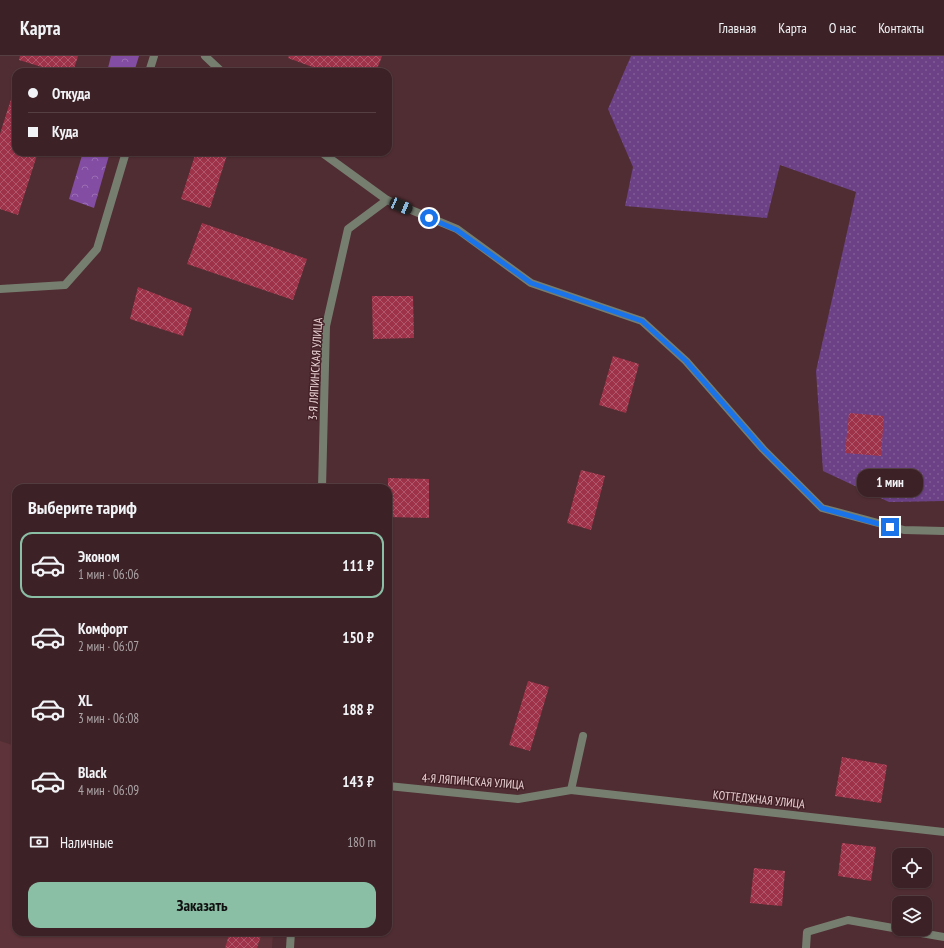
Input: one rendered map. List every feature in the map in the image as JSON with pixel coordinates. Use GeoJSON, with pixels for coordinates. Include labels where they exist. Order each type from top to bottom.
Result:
{"type":"FeatureCollection","features":[{"type":"Feature","properties":{"kind":"street"},"geometry":{"type":"LineString","coordinates":[[150,68],[154,56]]}},
{"type":"Feature","properties":{"kind":"street"},"geometry":{"type":"LineString","coordinates":[[205,56],[218,68]]}},
{"type":"Feature","properties":{"kind":"street"},"geometry":{"type":"LineString","coordinates":[[0,289],[65,285],[97,249],[125,156]]}},
{"type":"Feature","properties":{"kind":"street"},"geometry":{"type":"LineString","coordinates":[[326,156],[387,200],[457,230],[531,283],[642,321],[686,361],[763,449],[822,508],[904,530],[944,531]]}},
{"type":"Feature","properties":{"kind":"street","name":"3-Я ЛЯПИНСКАЯ УЛИЦА"},"geometry":{"type":"LineString","coordinates":[[322,484],[326,326],[348,229],[387,200]]}},
{"type":"Feature","properties":{"kind":"street"},"geometry":{"type":"LineString","coordinates":[[571,790],[583,736]]}},
{"type":"Feature","properties":{"kind":"street","name":"4-Я ЛЯПИНСКАЯ УЛИЦА"},"geometry":{"type":"LineString","coordinates":[[392,786],[518,799],[571,790]]}},
{"type":"Feature","properties":{"kind":"street","name":"КОТТЕДЖНАЯ УЛИЦА"},"geometry":{"type":"LineString","coordinates":[[571,790],[944,832]]}},
{"type":"Feature","properties":{"kind":"street"},"geometry":{"type":"LineString","coordinates":[[806,948],[807,932],[848,920],[944,937]]}},
{"type":"Feature","properties":{"kind":"street"},"geometry":{"type":"LineString","coordinates":[[290,948],[291,936]]}},
{"type":"Feature","properties":{"kind":"shaded area"},"geometry":{"type":"Polygon","coordinates":[[[631,56],[944,56],[944,501],[889,502],[823,471],[816,371],[856,192],[780,165],[767,218],[625,206],[633,167],[608,109],[631,56]]]}},
{"type":"Feature","properties":{"kind":"shaded area"},"geometry":{"type":"Polygon","coordinates":[[[0,741],[12,745],[12,936],[273,936],[272,948],[0,948],[0,741]]]}},
{"type":"Feature","properties":{"kind":"green space"},"geometry":{"type":"Polygon","coordinates":[[[111,56],[139,56],[135,68],[108,68],[111,56]]]}},
{"type":"Feature","properties":{"kind":"green space"},"geometry":{"type":"Polygon","coordinates":[[[82,156],[109,156],[94,208],[69,199],[82,156]]]}},
{"type":"Feature","properties":{"kind":"building"},"geometry":{"type":"Polygon","coordinates":[[[20,56],[78,56],[74,68],[45,68],[19,60],[20,56]]]}},
{"type":"Feature","properties":{"kind":"building"},"geometry":{"type":"Polygon","coordinates":[[[289,56],[382,56],[378,68],[315,68],[288,58],[289,56]]]}},
{"type":"Feature","properties":{"kind":"building"},"geometry":{"type":"Polygon","coordinates":[[[12,96],[12,156],[37,156],[18,215],[0,209],[0,134],[12,96]]]}},
{"type":"Feature","properties":{"kind":"building"},"geometry":{"type":"Polygon","coordinates":[[[195,156],[227,156],[210,208],[181,199],[195,156]]]}},
{"type":"Feature","properties":{"kind":"building"},"geometry":{"type":"Polygon","coordinates":[[[202,223],[307,259],[293,300],[187,264],[202,223]]]}},
{"type":"Feature","properties":{"kind":"building"},"geometry":{"type":"Polygon","coordinates":[[[138,287],[192,308],[183,336],[130,319],[138,287]]]}},
{"type":"Feature","properties":{"kind":"building"},"geometry":{"type":"Polygon","coordinates":[[[372,296],[413,296],[414,338],[373,339],[372,296]]]}},
{"type":"Feature","properties":{"kind":"building"},"geometry":{"type":"Polygon","coordinates":[[[613,356],[639,364],[626,413],[599,405],[613,356]]]}},
{"type":"Feature","properties":{"kind":"building"},"geometry":{"type":"Polygon","coordinates":[[[849,413],[884,416],[881,456],[845,453],[849,413]]]}},
{"type":"Feature","properties":{"kind":"building"},"geometry":{"type":"Polygon","coordinates":[[[581,470],[605,476],[591,530],[567,523],[581,470]]]}},
{"type":"Feature","properties":{"kind":"building"},"geometry":{"type":"Polygon","coordinates":[[[388,478],[429,479],[429,518],[392,517],[392,484],[388,484],[388,478]]]}},
{"type":"Feature","properties":{"kind":"building"},"geometry":{"type":"Polygon","coordinates":[[[528,681],[549,687],[530,751],[509,745],[528,681]]]}},
{"type":"Feature","properties":{"kind":"building"},"geometry":{"type":"Polygon","coordinates":[[[842,757],[887,765],[881,803],[835,796],[842,757]]]}},
{"type":"Feature","properties":{"kind":"building"},"geometry":{"type":"Polygon","coordinates":[[[842,843],[876,847],[871,881],[838,876],[842,843]]]}},
{"type":"Feature","properties":{"kind":"building"},"geometry":{"type":"Polygon","coordinates":[[[754,868],[785,871],[782,906],[750,903],[754,868]]]}},
{"type":"Feature","properties":{"kind":"building"},"geometry":{"type":"Polygon","coordinates":[[[229,936],[261,936],[257,948],[225,948],[229,936]]]}},
{"type":"Feature","properties":{"kind":"route"},"geometry":{"type":"LineString","coordinates":[[429,218],[457,230],[531,283],[642,321],[686,361],[763,449],[822,508],[890,527]]}}]}
